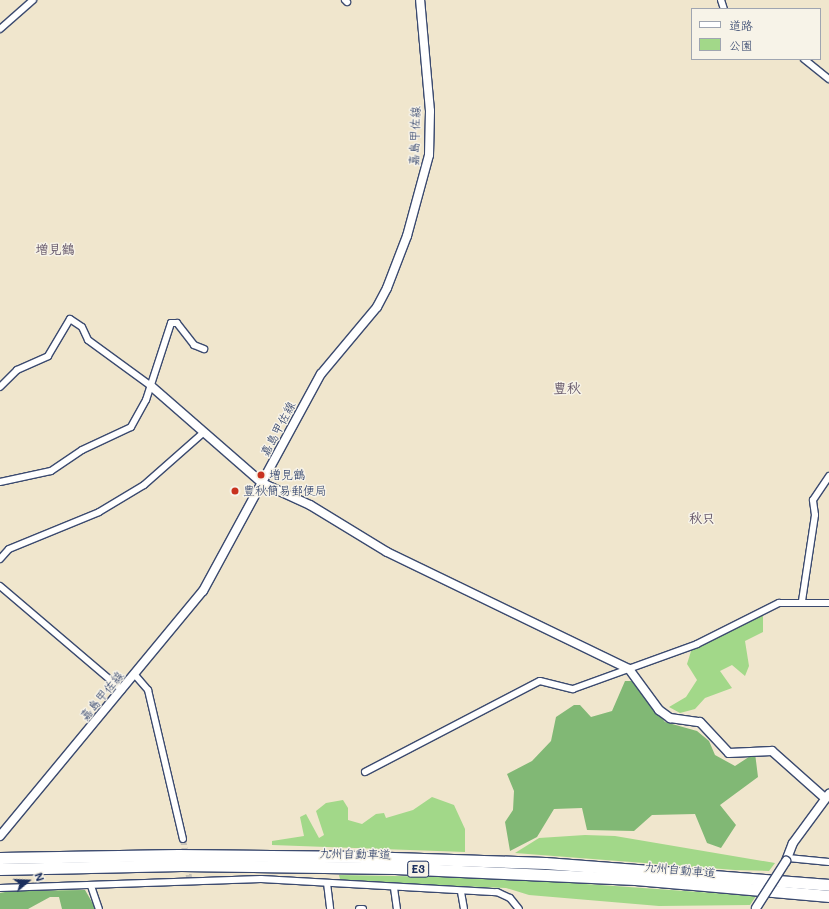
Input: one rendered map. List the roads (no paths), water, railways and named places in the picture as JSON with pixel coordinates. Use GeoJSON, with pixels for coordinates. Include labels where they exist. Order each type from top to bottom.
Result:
{"type":"FeatureCollection","features":[{"type":"Feature","properties":{"kind":"highway","name":"九州自動車道"},"geometry":{"type":"LineString","coordinates":[[3,864],[364,857],[545,863],[829,885]]}},
{"type":"Feature","properties":{"kind":"highway","name":"九州自動車道"},"geometry":{"type":"LineString","coordinates":[[3,864],[396,868],[635,879],[829,896]]}},
{"type":"Feature","properties":{"kind":"main road","name":"嘉島甲佐線"},"geometry":{"type":"LineString","coordinates":[[0,836],[135,676],[203,591],[321,374],[376,307],[407,236],[429,155],[430,111],[420,0]]}},
{"type":"Feature","properties":{"kind":"main road"},"geometry":{"type":"LineString","coordinates":[[151,386],[262,483],[310,505],[393,555],[629,669],[659,710],[670,718],[700,722],[730,753],[772,751],[827,796],[792,843],[787,860],[756,909]]}},
{"type":"Feature","properties":{"kind":"street"},"geometry":{"type":"LineString","coordinates":[[0,29],[32,0]]}},
{"type":"Feature","properties":{"kind":"street"},"geometry":{"type":"LineString","coordinates":[[805,60],[829,79]]}},
{"type":"Feature","properties":{"kind":"street"},"geometry":{"type":"LineString","coordinates":[[0,387],[17,370],[48,356],[70,319],[82,327],[88,340],[151,386]]}},
{"type":"Feature","properties":{"kind":"street"},"geometry":{"type":"LineString","coordinates":[[0,482],[51,471],[82,450],[131,427],[151,386],[171,323],[176,323],[194,344],[204,349]]}},
{"type":"Feature","properties":{"kind":"street"},"geometry":{"type":"LineString","coordinates":[[0,559],[9,549],[99,512],[144,485],[203,433]]}},
{"type":"Feature","properties":{"kind":"street"},"geometry":{"type":"LineString","coordinates":[[802,600],[815,515],[813,500],[829,476]]}},
{"type":"Feature","properties":{"kind":"street"},"geometry":{"type":"LineString","coordinates":[[0,586],[122,690]]}},
{"type":"Feature","properties":{"kind":"street"},"geometry":{"type":"LineString","coordinates":[[364,772],[540,681],[573,689],[697,644],[779,603],[802,600],[829,603]]}},
{"type":"Feature","properties":{"kind":"street"},"geometry":{"type":"LineString","coordinates":[[135,676],[148,690],[183,839]]}},
{"type":"Feature","properties":{"kind":"street"},"geometry":{"type":"LineString","coordinates":[[787,860],[829,862]]}},
{"type":"Feature","properties":{"kind":"street"},"geometry":{"type":"LineString","coordinates":[[0,888],[261,879],[461,892],[503,893],[519,909]]}},
{"type":"Feature","properties":{"kind":"street"},"geometry":{"type":"LineString","coordinates":[[327,883],[330,909]]}},
{"type":"Feature","properties":{"kind":"street"},"geometry":{"type":"LineString","coordinates":[[91,886],[100,909]]}},
{"type":"Feature","properties":{"kind":"street"},"geometry":{"type":"LineString","coordinates":[[394,888],[397,909]]}},
{"type":"Feature","properties":{"kind":"street"},"geometry":{"type":"LineString","coordinates":[[461,892],[464,909]]}},
{"type":"Feature","properties":{"kind":"tunnel"},"geometry":{"type":"LineString","coordinates":[[183,839],[189,878]]}},
{"type":"Feature","properties":{"kind":"place","name":"増見鶴"},"geometry":{"type":"Point","coordinates":[261,475]}},
{"type":"Feature","properties":{"kind":"place","name":"豊秋簡易郵便局"},"geometry":{"type":"Point","coordinates":[235,491]}},
{"type":"Feature","properties":{"kind":"district","name":"増見鶴"},"geometry":{"type":"Point","coordinates":[55,249]}},
{"type":"Feature","properties":{"kind":"district","name":"豊秋"},"geometry":{"type":"Point","coordinates":[567,388]}},
{"type":"Feature","properties":{"kind":"district","name":"秋只"},"geometry":{"type":"Point","coordinates":[702,518]}}]}
